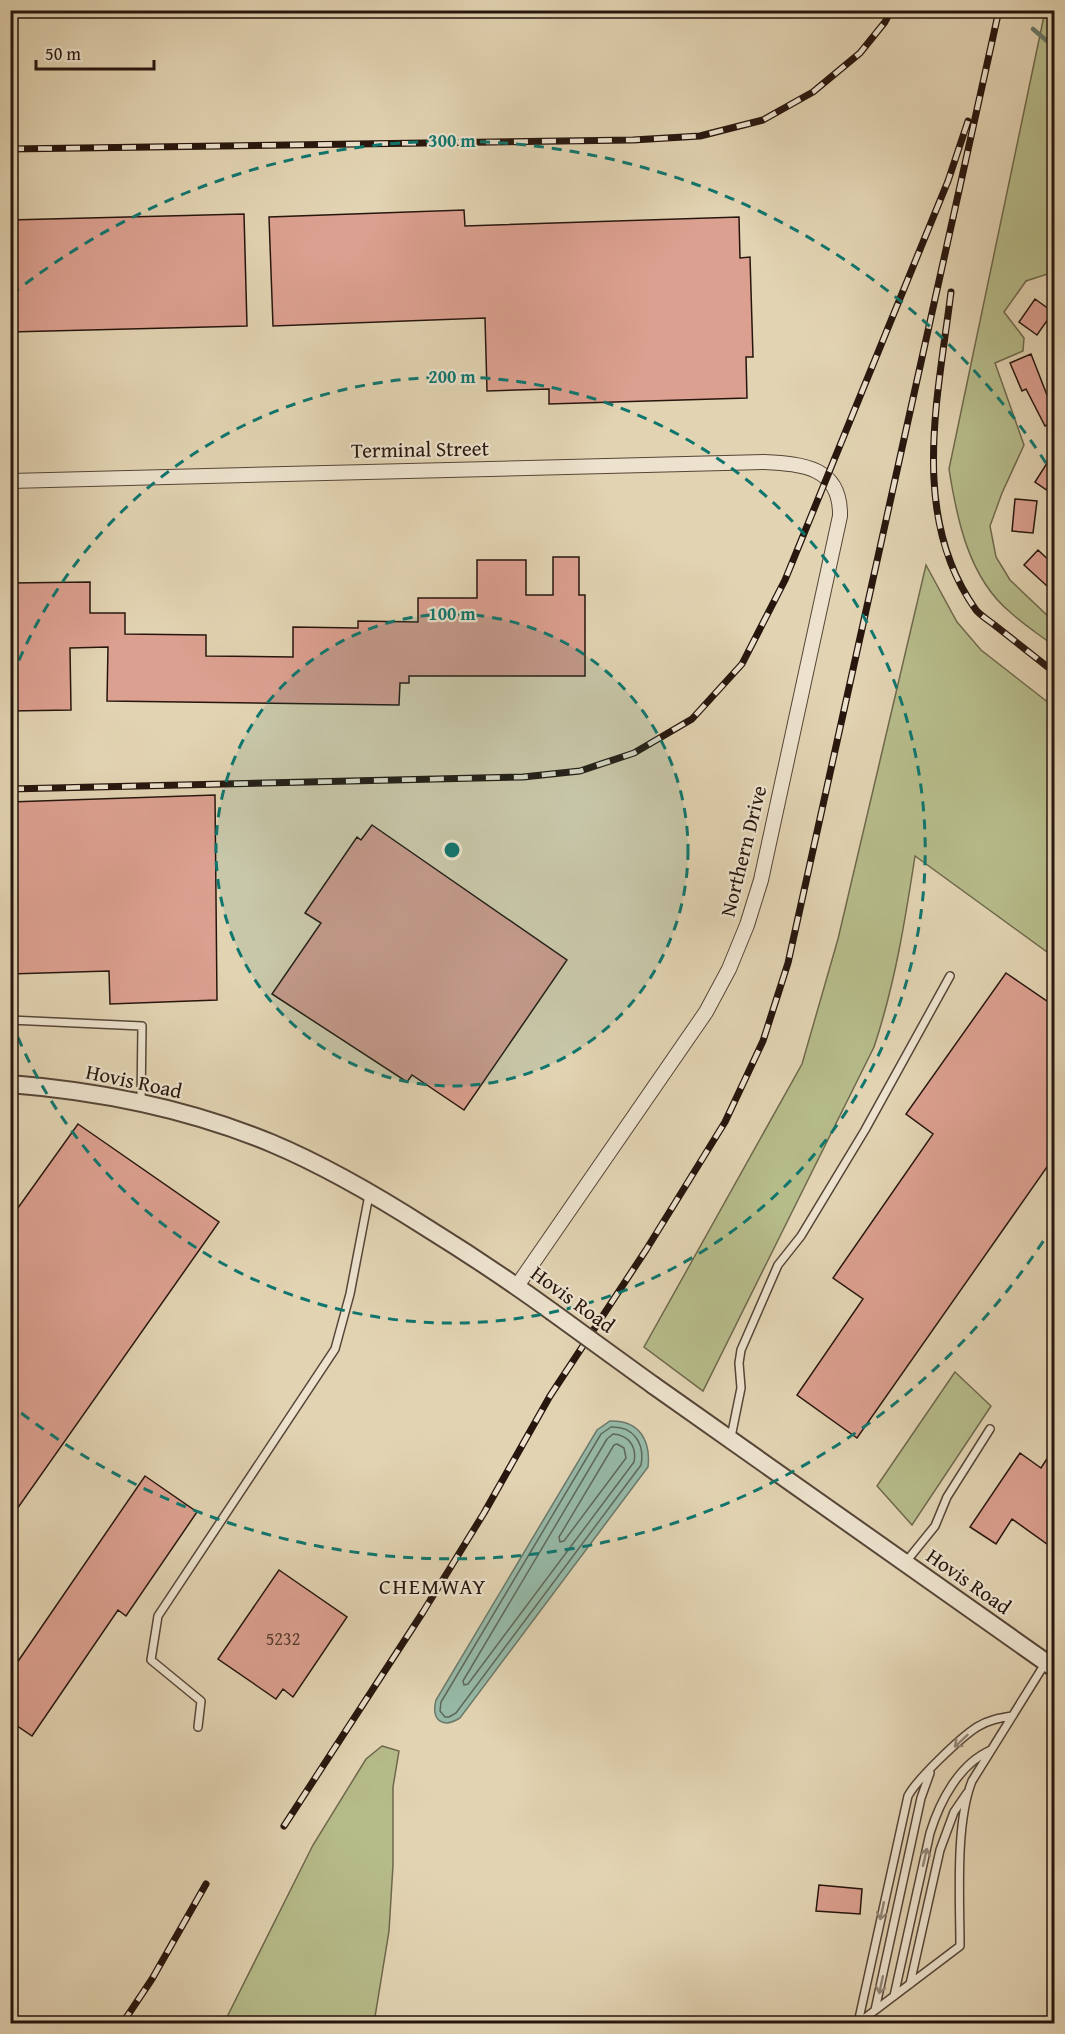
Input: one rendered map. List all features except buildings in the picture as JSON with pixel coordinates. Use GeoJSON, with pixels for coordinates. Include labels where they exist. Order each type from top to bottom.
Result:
{"type":"FeatureCollection","features":[{"type":"Feature","properties":{"kind":"street","name":"Terminal Street"},"geometry":{"type":"LineString","coordinates":[[10,481],[764,462],[799,464],[827,477]]}},
{"type":"Feature","properties":{"kind":"street","name":"Northern Drive"},"geometry":{"type":"LineString","coordinates":[[517,1286],[693,1033],[729,969],[747,925],[761,880],[840,516],[838,495],[834,485],[827,477]]}},
{"type":"Feature","properties":{"kind":"street","name":"Hovis Road"},"geometry":{"type":"LineString","coordinates":[[10,1084],[49,1087],[175,1111],[263,1140],[326,1168],[369,1192],[517,1286],[730,1440],[1050,1665]]}},
{"type":"Feature","properties":{"kind":"lane"},"geometry":{"type":"LineString","coordinates":[[730,1440],[741,1388],[739,1363],[741,1350],[778,1265],[801,1236],[865,1130],[950,976]]}},
{"type":"Feature","properties":{"kind":"lane"},"geometry":{"type":"LineString","coordinates":[[10,1020],[142,1026],[141,1103]]}},
{"type":"Feature","properties":{"kind":"lane"},"geometry":{"type":"LineString","coordinates":[[198,1727],[201,1701],[151,1660],[158,1616],[335,1349],[350,1294],[369,1192]]}},
{"type":"Feature","properties":{"kind":"lane"},"geometry":{"type":"LineString","coordinates":[[905,1563],[935,1526],[947,1497],[990,1429]]}},
{"type":"Feature","properties":{"kind":"lane"},"geometry":{"type":"LineString","coordinates":[[857,2023],[960,1946],[961,1858],[964,1810],[968,1791],[1012,1716],[1050,1665]]}},
{"type":"Feature","properties":{"kind":"lane"},"geometry":{"type":"LineString","coordinates":[[857,2023],[905,1803],[916,1784],[977,1727],[999,1718],[1012,1716]]}},
{"type":"Feature","properties":{"kind":"lane"},"geometry":{"type":"LineString","coordinates":[[894,1996],[936,1815],[967,1765],[992,1749]]}},
{"type":"Feature","properties":{"kind":"lane"},"geometry":{"type":"LineString","coordinates":[[875,2010],[921,1797],[928,1776],[935,1766]]}},
{"type":"Feature","properties":{"kind":"lane"},"geometry":{"type":"LineString","coordinates":[[910,1984],[940,1850],[954,1812],[968,1791]]}},
{"type":"Feature","properties":{"kind":"shaded area"},"geometry":{"type":"Polygon","coordinates":[[[1045,11],[1054,11],[1054,272],[1026,281],[1004,312],[1024,338],[1023,351],[995,363],[1024,445],[990,526],[996,557],[1010,580],[1049,617],[1054,610],[1054,646],[1010,612],[984,582],[967,547],[961,528],[949,469],[1045,11]]]}},
{"type":"Feature","properties":{"kind":"shaded area"},"geometry":{"type":"Polygon","coordinates":[[[926,565],[957,622],[981,650],[1054,707],[1054,957],[915,856],[894,976],[874,1047],[703,1391],[644,1347],[802,1064],[838,939],[926,565]]]}},
{"type":"Feature","properties":{"kind":"shaded area"},"geometry":{"type":"Polygon","coordinates":[[[955,1372],[991,1406],[912,1525],[877,1486],[955,1372]]]}},
{"type":"Feature","properties":{"kind":"shaded area"},"geometry":{"type":"Polygon","coordinates":[[[382,1746],[399,1751],[393,1787],[393,1865],[389,1931],[374,2023],[224,2023],[313,1845],[366,1759],[382,1746]]]}},
{"type":"Feature","properties":{"kind":"water"},"geometry":{"type":"Polygon","coordinates":[[[610,1421],[629,1424],[641,1434],[647,1448],[648,1467],[460,1718],[448,1723],[439,1721],[435,1713],[436,1700],[597,1430],[610,1421]]]}},
{"type":"Feature","properties":{"kind":"waterway"},"geometry":{"type":"LineString","coordinates":[[1033,29],[1054,47]]}},
{"type":"Feature","properties":{"kind":"railway"},"geometry":{"type":"LineString","coordinates":[[10,149],[633,140],[700,136],[763,120],[813,92],[860,53],[885,22],[891,10]]}},
{"type":"Feature","properties":{"kind":"railway"},"geometry":{"type":"LineString","coordinates":[[284,1826],[423,1612],[484,1513],[550,1396],[646,1250],[725,1122],[763,1041],[788,963],[999,10]]}},
{"type":"Feature","properties":{"kind":"railway"},"geometry":{"type":"LineString","coordinates":[[10,789],[523,777],[580,771],[634,753],[692,719],[742,664],[785,580],[948,181],[968,121]]}},
{"type":"Feature","properties":{"kind":"railway"},"geometry":{"type":"LineString","coordinates":[[951,292],[940,373],[934,455],[935,496],[942,536],[955,574],[976,610],[1054,672]]}},
{"type":"Feature","properties":{"kind":"railway"},"geometry":{"type":"LineString","coordinates":[[122,2024],[152,1979],[206,1884]]}},
{"type":"Feature","properties":{"kind":"district","name":"CHEMWAY"},"geometry":{"type":"Point","coordinates":[433,1586]}}]}
